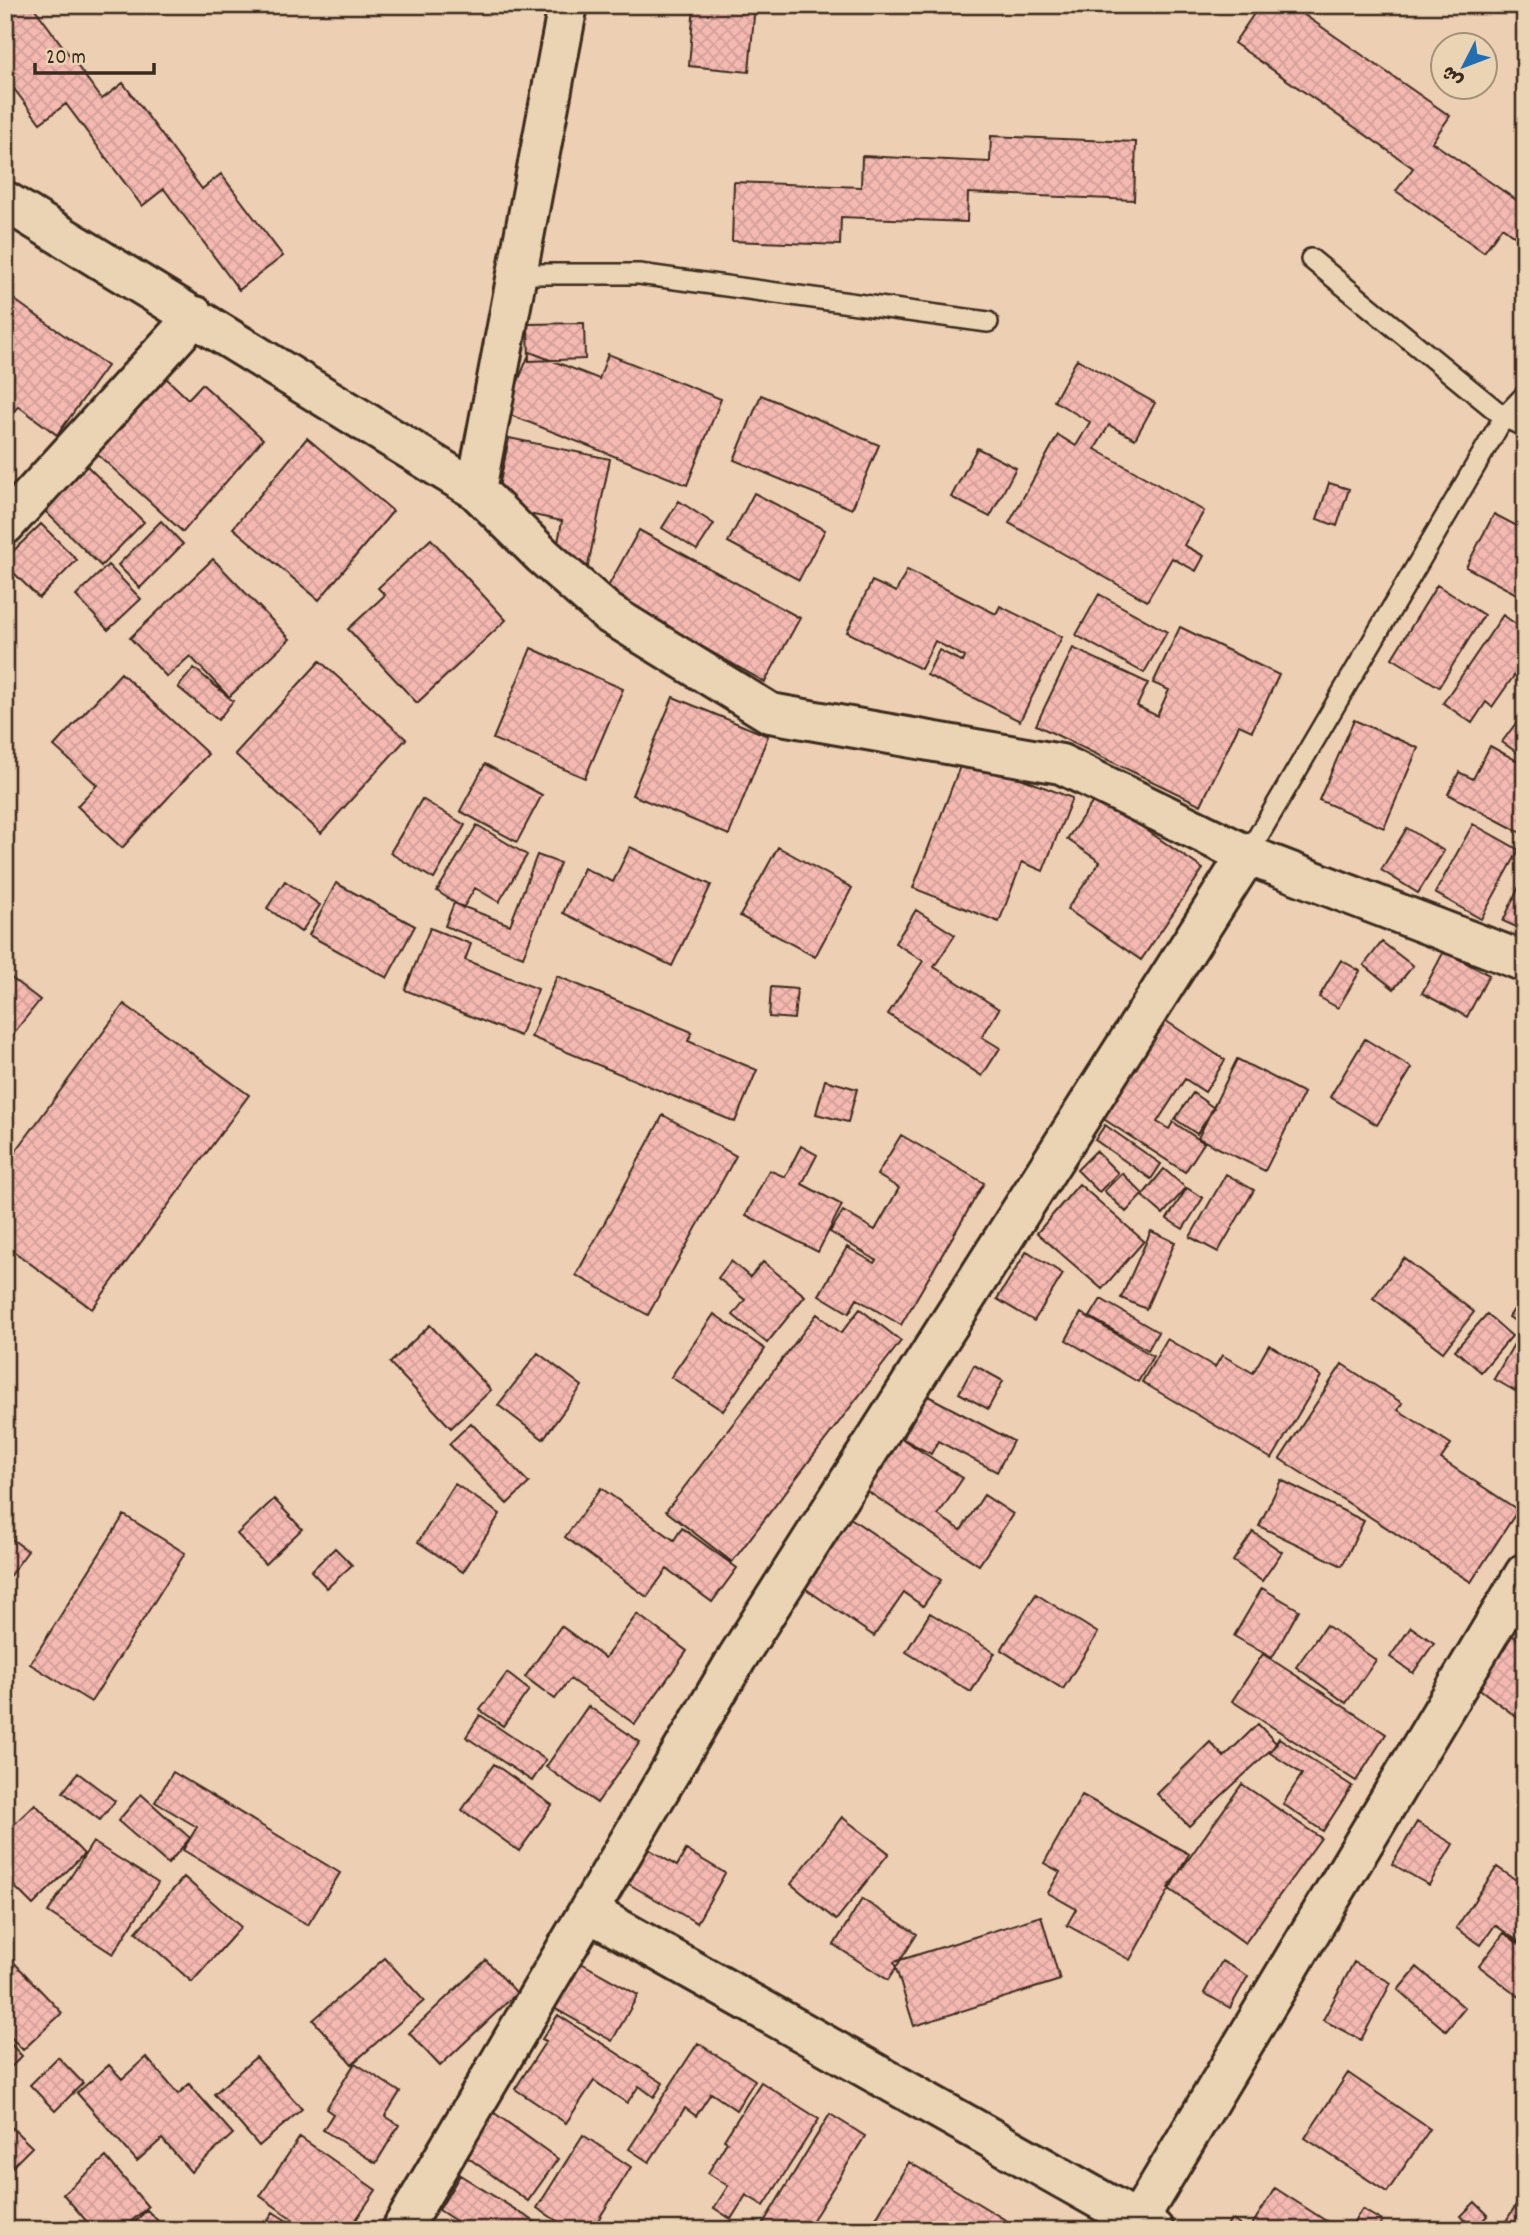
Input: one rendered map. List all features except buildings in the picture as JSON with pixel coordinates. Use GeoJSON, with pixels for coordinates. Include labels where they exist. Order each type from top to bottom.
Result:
{"type":"FeatureCollection","features":[{"type":"Feature","properties":{"kind":"street"},"geometry":{"type":"LineString","coordinates":[[476,490],[568,5]]}},
{"type":"Feature","properties":{"kind":"street"},"geometry":{"type":"LineString","coordinates":[[5,201],[476,490],[543,556],[608,613],[770,713],[1061,764],[1247,855],[1525,962]]}},
{"type":"Feature","properties":{"kind":"street"},"geometry":{"type":"LineString","coordinates":[[5,525],[195,316]]}},
{"type":"Feature","properties":{"kind":"street"},"geometry":{"type":"LineString","coordinates":[[401,2230],[737,1658],[1247,855]]}},
{"type":"Feature","properties":{"kind":"street"},"geometry":{"type":"LineString","coordinates":[[589,1912],[1141,2226],[1525,1573]]}},
{"type":"Feature","properties":{"kind":"lane"},"geometry":{"type":"LineString","coordinates":[[1311,259],[1504,417],[1525,427]]}},
{"type":"Feature","properties":{"kind":"lane"},"geometry":{"type":"LineString","coordinates":[[517,274],[639,274],[988,322]]}},
{"type":"Feature","properties":{"kind":"lane"},"geometry":{"type":"LineString","coordinates":[[1247,855],[1504,417],[1525,395]]}}]}
